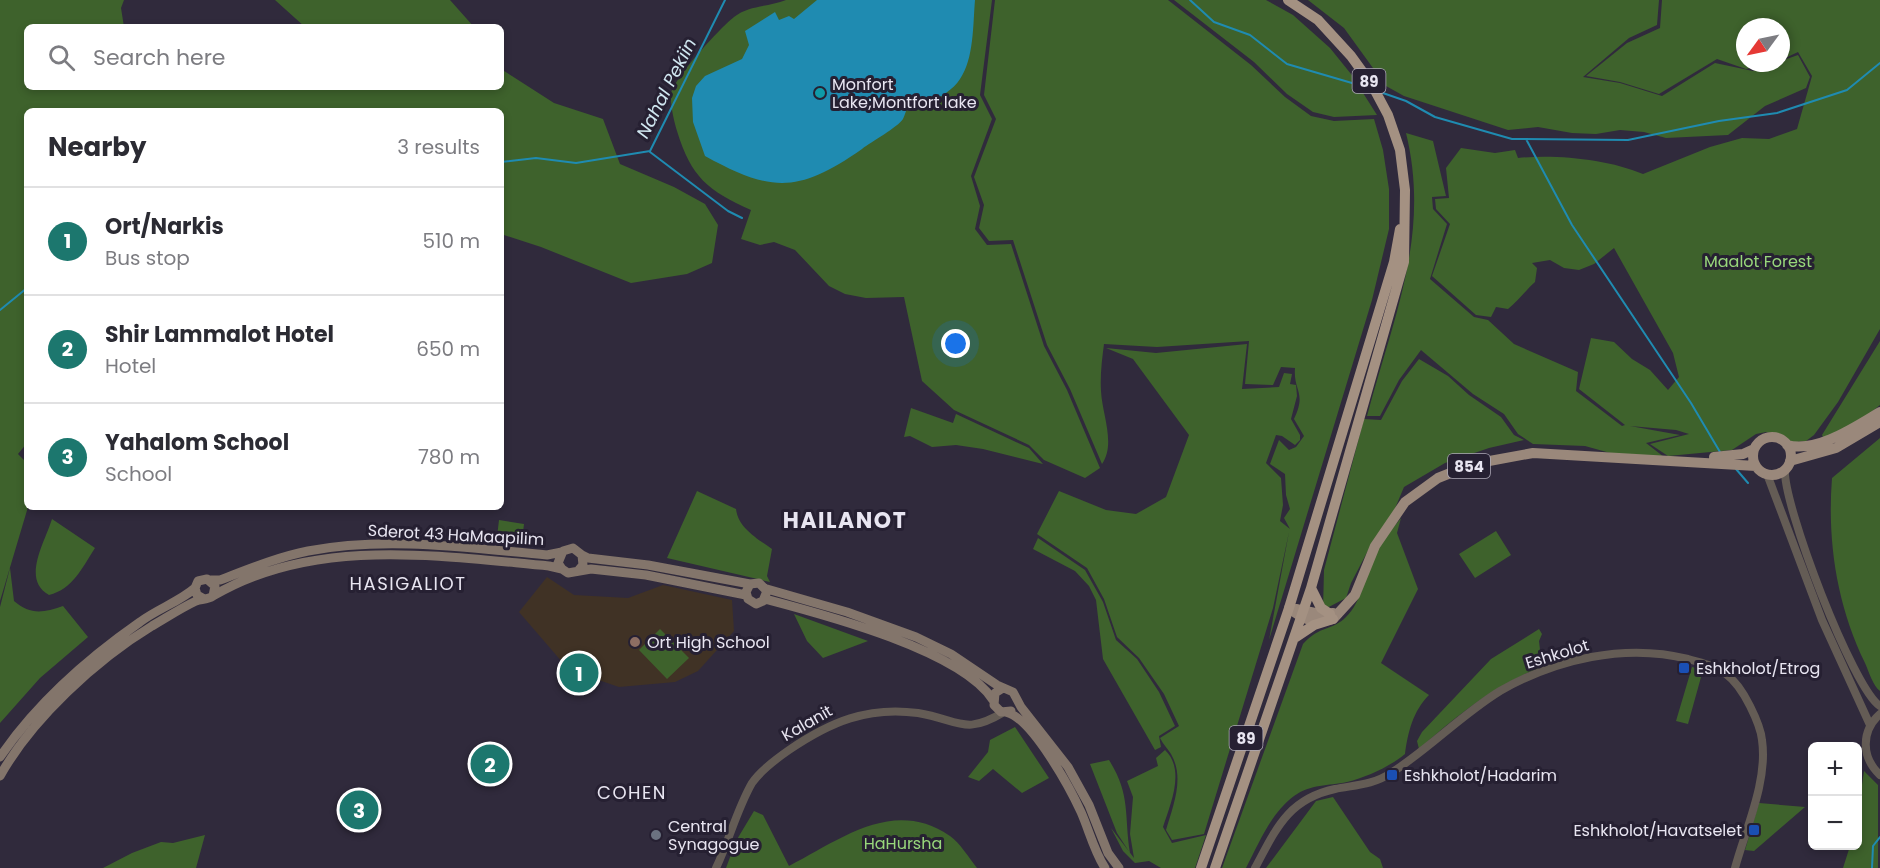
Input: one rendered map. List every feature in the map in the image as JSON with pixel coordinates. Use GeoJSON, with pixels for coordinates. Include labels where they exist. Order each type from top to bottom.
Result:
{"type":"FeatureCollection","features":[{"type":"Feature","properties":{"kind":"highway","name":"89"},"geometry":{"type":"LineString","coordinates":[[1215,868],[1303,614],[1404,262],[1405,190],[1400,150],[1388,116],[1372,85],[1351,56],[1318,20],[1288,0]]}},
{"type":"Feature","properties":{"kind":"highway","name":"89"},"geometry":{"type":"LineString","coordinates":[[1201,868],[1290,608],[1394,262],[1405,190]]}},
{"type":"Feature","properties":{"kind":"highway"},"geometry":{"type":"LineString","coordinates":[[1294,640],[1303,631],[1331,617],[1321,608],[1311,588]]}},
{"type":"Feature","properties":{"kind":"main road","name":"854"},"geometry":{"type":"LineString","coordinates":[[1648,460],[1734,455],[1754,449],[1762,439],[1768,437],[1781,439],[1787,445],[1799,447],[1810,445],[1860,424],[1880,412]]}},
{"type":"Feature","properties":{"kind":"main road"},"geometry":{"type":"LineString","coordinates":[[1754,449],[1756,466],[1767,474],[1778,473],[1787,465],[1843,445],[1880,422]]}},
{"type":"Feature","properties":{"kind":"main road"},"geometry":{"type":"LineString","coordinates":[[1787,445],[1787,465]]}},
{"type":"Feature","properties":{"kind":"main road","name":"854"},"geometry":{"type":"LineString","coordinates":[[1331,617],[1355,595],[1375,546],[1393,516],[1413,495],[1438,478],[1492,459],[1533,453],[1756,466]]}},
{"type":"Feature","properties":{"kind":"main road","name":"Sderot 43 HaMaapilim"},"geometry":{"type":"LineString","coordinates":[[211,580],[220,580],[296,554],[355,545],[440,546],[547,555],[562,552]]}},
{"type":"Feature","properties":{"kind":"main road"},"geometry":{"type":"LineString","coordinates":[[766,594],[759,603],[753,603],[746,595],[646,575],[591,569],[571,573],[562,569],[558,559],[562,552],[573,549],[588,558],[648,565],[750,584],[759,582],[766,594],[912,646],[962,673],[980,685],[993,702],[1023,724],[1059,773],[1080,809],[1105,868]]}},
{"type":"Feature","properties":{"kind":"main road","name":"Sderot 43 HaMaapilim"},"geometry":{"type":"LineString","coordinates":[[0,776],[24,742],[81,680],[150,627],[195,602],[298,564],[356,556],[399,554],[463,558],[562,569]]}},
{"type":"Feature","properties":{"kind":"main road"},"geometry":{"type":"LineString","coordinates":[[578,571],[583,566],[582,555]]}},
{"type":"Feature","properties":{"kind":"main road"},"geometry":{"type":"LineString","coordinates":[[0,757],[37,711],[74,672],[138,623],[195,588],[201,580],[211,580],[215,586],[208,598],[197,596],[195,588]]}},
{"type":"Feature","properties":{"kind":"main road"},"geometry":{"type":"LineString","coordinates":[[746,595],[750,584]]}},
{"type":"Feature","properties":{"kind":"main road"},"geometry":{"type":"LineString","coordinates":[[766,594],[847,612],[916,637],[968,664],[1003,688],[1010,690],[1068,767],[1089,805],[1108,853],[1119,868]]}},
{"type":"Feature","properties":{"kind":"main road"},"geometry":{"type":"LineString","coordinates":[[1290,608],[1303,614],[1331,617]]}},
{"type":"Feature","properties":{"kind":"main road"},"geometry":{"type":"LineString","coordinates":[[993,702],[995,693],[1003,688]]}},
{"type":"Feature","properties":{"kind":"main road"},"geometry":{"type":"LineString","coordinates":[[1005,712],[1013,709],[1017,699]]}},
{"type":"Feature","properties":{"kind":"street"},"geometry":{"type":"LineString","coordinates":[[1787,465],[1788,495],[1827,605],[1868,692],[1880,706]]}},
{"type":"Feature","properties":{"kind":"street"},"geometry":{"type":"LineString","coordinates":[[1767,474],[1777,495],[1818,610],[1870,725]]}},
{"type":"Feature","properties":{"kind":"street","name":"Eshkolot"},"geometry":{"type":"LineString","coordinates":[[1254,868],[1278,825],[1292,809],[1311,795],[1372,783],[1385,777],[1413,759],[1472,711],[1524,679],[1572,661],[1628,652],[1661,652],[1713,666],[1727,674],[1741,689],[1753,711],[1762,738],[1763,767],[1735,868]]}},
{"type":"Feature","properties":{"kind":"street"},"geometry":{"type":"LineString","coordinates":[[978,726],[987,718],[993,702]]}},
{"type":"Feature","properties":{"kind":"street","name":"Kalanit"},"geometry":{"type":"LineString","coordinates":[[716,868],[753,782],[779,756],[822,728],[856,715],[892,710],[978,726]]}},
{"type":"Feature","properties":{"kind":"street"},"geometry":{"type":"LineString","coordinates":[[978,726],[1005,712]]}},
{"type":"Feature","properties":{"kind":"street"},"geometry":{"type":"LineString","coordinates":[[1880,714],[1870,725],[1865,748],[1869,760],[1880,775]]}},
{"type":"Feature","properties":{"kind":"shaded area","name":"Ort High School"},"geometry":{"type":"Polygon","coordinates":[[[547,577],[574,595],[628,598],[663,585],[732,600],[734,631],[698,671],[675,682],[619,687],[569,670],[519,612],[547,577]]]}},
{"type":"Feature","properties":{"kind":"green space"},"geometry":{"type":"Polygon","coordinates":[[[0,0],[124,0],[121,8],[124,24],[24,24],[24,90],[504,90],[504,71],[554,103],[603,119],[620,164],[674,187],[705,204],[718,225],[712,263],[687,274],[631,283],[541,247],[504,235],[504,108],[24,108],[24,447],[18,454],[24,460],[24,510],[27,510],[0,601],[0,0]]]}},
{"type":"Feature","properties":{"kind":"green space"},"geometry":{"type":"Polygon","coordinates":[[[275,0],[450,0],[471,24],[302,24],[275,0]]]}},
{"type":"Feature","properties":{"kind":"green space"},"geometry":{"type":"Polygon","coordinates":[[[786,0],[992,0],[980,95],[992,119],[971,176],[980,206],[975,229],[987,245],[1011,244],[1044,346],[1067,390],[1100,468],[1085,478],[1044,460],[1029,445],[954,410],[922,381],[904,297],[866,298],[845,294],[829,286],[795,250],[774,242],[760,245],[741,239],[751,210],[712,189],[703,181],[688,160],[675,122],[671,98],[680,77],[698,54],[734,17],[746,10],[786,0]]]}},
{"type":"Feature","properties":{"kind":"green space"},"geometry":{"type":"Polygon","coordinates":[[[995,0],[1168,0],[1251,65],[1285,97],[1311,116],[1334,121],[1374,119],[1383,150],[1389,189],[1389,229],[1372,300],[1269,640],[1289,532],[1273,608],[1204,834],[1172,840],[1166,830],[1176,792],[1177,773],[1171,754],[1160,738],[1179,726],[1164,694],[1139,658],[1117,637],[1104,599],[1087,568],[1037,534],[1059,491],[1106,510],[1136,514],[1166,497],[1189,435],[1133,359],[1106,348],[1156,353],[1247,344],[1242,389],[1279,387],[1284,373],[1292,374],[1290,384],[1296,385],[1297,396],[1291,419],[1300,435],[1300,440],[1295,445],[1282,436],[1276,435],[1266,463],[1281,478],[1283,505],[1280,521],[1290,529],[1284,518],[1290,509],[1286,495],[1285,474],[1270,464],[1279,440],[1289,450],[1296,447],[1304,436],[1294,419],[1300,397],[1295,368],[1281,367],[1273,385],[1245,384],[1249,341],[1157,347],[1104,344],[1101,391],[1108,447],[1102,464],[1070,389],[1047,345],[1013,240],[989,241],[979,228],[984,205],[974,177],[996,119],[984,95],[995,0]]]}},
{"type":"Feature","properties":{"kind":"green space"},"geometry":{"type":"Polygon","coordinates":[[[1174,0],[1266,0],[1293,15],[1330,48],[1351,74],[1377,115],[1334,117],[1313,112],[1287,94],[1254,62],[1174,0]]]}},
{"type":"Feature","properties":{"kind":"green space"},"geometry":{"type":"Polygon","coordinates":[[[1308,0],[1659,0],[1657,25],[1629,38],[1583,77],[1620,83],[1662,96],[1715,63],[1736,67],[1736,72],[1790,72],[1790,58],[1798,55],[1810,77],[1806,88],[1765,106],[1728,135],[1666,138],[1644,132],[1620,130],[1596,134],[1572,133],[1538,127],[1508,130],[1404,96],[1386,86],[1344,28],[1308,0]]]}},
{"type":"Feature","properties":{"kind":"green space","name":"Maalot Forest"},"geometry":{"type":"Polygon","coordinates":[[[1662,0],[1880,0],[1880,329],[1838,402],[1814,435],[1806,441],[1787,443],[1776,435],[1766,432],[1756,434],[1732,450],[1668,456],[1650,444],[1689,434],[1676,430],[1630,426],[1680,435],[1646,443],[1664,457],[1621,456],[1585,446],[1533,444],[1518,434],[1504,414],[1473,394],[1421,350],[1399,380],[1380,416],[1367,416],[1406,276],[1412,242],[1413,170],[1406,133],[1433,141],[1446,196],[1432,197],[1433,209],[1447,224],[1430,279],[1474,317],[1488,320],[1514,344],[1578,372],[1576,391],[1622,426],[1625,425],[1579,389],[1591,338],[1614,342],[1632,359],[1650,370],[1668,390],[1679,377],[1673,353],[1614,248],[1594,264],[1579,270],[1564,268],[1550,260],[1532,263],[1537,268],[1535,282],[1508,309],[1496,307],[1491,317],[1476,315],[1432,276],[1450,224],[1436,209],[1435,199],[1449,198],[1446,168],[1461,148],[1495,153],[1515,150],[1518,158],[1548,157],[1598,161],[1643,174],[1710,147],[1742,138],[1769,139],[1797,129],[1812,76],[1798,52],[1790,56],[1790,18],[1736,18],[1736,66],[1717,59],[1659,94],[1620,82],[1586,76],[1627,43],[1660,28],[1662,0]]]}},
{"type":"Feature","properties":{"kind":"green space"},"geometry":{"type":"Polygon","coordinates":[[[1880,341],[1880,405],[1828,447],[1822,435],[1880,341]]]}},
{"type":"Feature","properties":{"kind":"green space"},"geometry":{"type":"Polygon","coordinates":[[[1419,359],[1448,376],[1469,395],[1501,417],[1514,435],[1524,440],[1489,448],[1445,463],[1404,487],[1391,518],[1374,539],[1351,583],[1346,598],[1323,610],[1324,570],[1364,419],[1381,420],[1402,381],[1419,359]]]}},
{"type":"Feature","properties":{"kind":"green space"},"geometry":{"type":"Polygon","coordinates":[[[911,408],[953,423],[956,414],[1029,448],[1043,464],[983,449],[956,445],[932,447],[910,436],[904,437],[911,408]]]}},
{"type":"Feature","properties":{"kind":"green space"},"geometry":{"type":"Polygon","coordinates":[[[1880,438],[1880,691],[1873,682],[1855,641],[1841,596],[1833,549],[1831,502],[1832,478],[1880,438]]]}},
{"type":"Feature","properties":{"kind":"green space"},"geometry":{"type":"Polygon","coordinates":[[[697,491],[736,509],[740,522],[772,549],[767,576],[770,582],[667,558],[697,491]]]}},
{"type":"Feature","properties":{"kind":"green space"},"geometry":{"type":"Polygon","coordinates":[[[1401,518],[1397,533],[1418,589],[1381,663],[1429,695],[1423,701],[1412,722],[1405,754],[1385,767],[1362,777],[1347,782],[1313,787],[1300,792],[1286,803],[1272,820],[1246,868],[1222,868],[1303,644],[1315,634],[1341,621],[1351,611],[1360,595],[1378,548],[1401,518]]]}},
{"type":"Feature","properties":{"kind":"green space"},"geometry":{"type":"Polygon","coordinates":[[[52,519],[95,548],[71,583],[49,595],[41,588],[36,570],[37,560],[52,519]]]}},
{"type":"Feature","properties":{"kind":"green space"},"geometry":{"type":"Polygon","coordinates":[[[499,520],[524,524],[522,541],[497,537],[499,520]]]}},
{"type":"Feature","properties":{"kind":"green space"},"geometry":{"type":"Polygon","coordinates":[[[1496,531],[1511,555],[1475,578],[1459,554],[1496,531]]]}},
{"type":"Feature","properties":{"kind":"green space"},"geometry":{"type":"Polygon","coordinates":[[[1038,538],[1085,570],[1103,602],[1116,640],[1137,659],[1159,692],[1175,726],[1159,736],[1161,747],[1155,750],[1103,659],[1096,600],[1089,586],[1075,571],[1033,549],[1038,538]]]}},
{"type":"Feature","properties":{"kind":"green space"},"geometry":{"type":"Polygon","coordinates":[[[10,568],[14,601],[31,611],[63,606],[88,637],[40,678],[0,723],[0,607],[10,568]]]}},
{"type":"Feature","properties":{"kind":"green space"},"geometry":{"type":"Polygon","coordinates":[[[794,614],[868,641],[823,658],[807,641],[794,614]]]}},
{"type":"Feature","properties":{"kind":"green space"},"geometry":{"type":"Polygon","coordinates":[[[660,629],[689,658],[667,679],[639,650],[660,629]]]}},
{"type":"Feature","properties":{"kind":"green space"},"geometry":{"type":"Polygon","coordinates":[[[1539,629],[1542,634],[1539,641],[1542,667],[1524,674],[1476,702],[1419,749],[1417,741],[1422,732],[1491,659],[1539,629]]]}},
{"type":"Feature","properties":{"kind":"green space"},"geometry":{"type":"Polygon","coordinates":[[[1692,667],[1703,670],[1688,724],[1676,721],[1692,667]]]}},
{"type":"Feature","properties":{"kind":"green space"},"geometry":{"type":"Polygon","coordinates":[[[1015,727],[1049,778],[1022,793],[993,769],[979,781],[968,777],[988,752],[990,740],[1015,727]]]}},
{"type":"Feature","properties":{"kind":"green space"},"geometry":{"type":"Polygon","coordinates":[[[1165,750],[1175,767],[1175,777],[1172,798],[1163,827],[1172,843],[1206,835],[1195,868],[1161,868],[1149,861],[1135,863],[1123,851],[1111,828],[1134,858],[1130,834],[1133,797],[1127,781],[1158,766],[1156,758],[1165,750]]]}},
{"type":"Feature","properties":{"kind":"green space"},"geometry":{"type":"Polygon","coordinates":[[[1109,760],[1124,795],[1130,853],[1117,833],[1090,764],[1109,760]]]}},
{"type":"Feature","properties":{"kind":"green space"},"geometry":{"type":"Polygon","coordinates":[[[1864,771],[1878,785],[1878,868],[1843,868],[1849,850],[1862,850],[1864,771]]]}},
{"type":"Feature","properties":{"kind":"green space"},"geometry":{"type":"Polygon","coordinates":[[[1333,797],[1370,852],[1380,859],[1383,868],[1266,868],[1316,801],[1333,797]]]}},
{"type":"Feature","properties":{"kind":"green space"},"geometry":{"type":"Polygon","coordinates":[[[1759,803],[1805,807],[1754,851],[1745,850],[1759,803]]]}},
{"type":"Feature","properties":{"kind":"green space","name":"HaHursha"},"geometry":{"type":"Polygon","coordinates":[[[754,811],[763,815],[789,866],[867,827],[887,821],[908,821],[929,825],[950,836],[977,868],[726,868],[736,841],[754,811]]]}},
{"type":"Feature","properties":{"kind":"green space"},"geometry":{"type":"Polygon","coordinates":[[[205,835],[196,868],[103,868],[132,853],[161,842],[173,843],[205,835]]]}},
{"type":"Feature","properties":{"kind":"water","name":"Monfort Lake;Montfort lake"},"geometry":{"type":"Polygon","coordinates":[[[817,0],[975,0],[972,41],[965,71],[957,83],[943,95],[931,103],[916,101],[908,106],[903,119],[890,130],[840,163],[820,174],[802,180],[785,183],[768,182],[749,177],[705,156],[693,122],[692,98],[696,86],[705,76],[742,59],[749,45],[745,31],[775,12],[779,20],[789,16],[794,19],[817,0]]]}},
{"type":"Feature","properties":{"kind":"waterway","name":"Nahal Pekiin"},"geometry":{"type":"LineString","coordinates":[[504,162],[536,158],[576,163],[650,151],[725,0]]}},
{"type":"Feature","properties":{"kind":"waterway"},"geometry":{"type":"LineString","coordinates":[[1190,0],[1214,22],[1250,35],[1287,64],[1369,88]]}},
{"type":"Feature","properties":{"kind":"waterway"},"geometry":{"type":"LineString","coordinates":[[1380,92],[1406,101],[1435,117],[1512,139],[1628,140],[1719,121],[1777,113],[1847,90],[1880,63]]}},
{"type":"Feature","properties":{"kind":"waterway"},"geometry":{"type":"LineString","coordinates":[[1526,139],[1572,225],[1691,403],[1720,452]]}},
{"type":"Feature","properties":{"kind":"waterway"},"geometry":{"type":"LineString","coordinates":[[650,152],[728,211],[742,218]]}},
{"type":"Feature","properties":{"kind":"waterway","name":"Nahal Pekiin"},"geometry":{"type":"LineString","coordinates":[[0,310],[24,290]]}},
{"type":"Feature","properties":{"kind":"waterway"},"geometry":{"type":"LineString","coordinates":[[1736,469],[1748,483]]}},
{"type":"Feature","properties":{"kind":"waterway"},"geometry":{"type":"LineString","coordinates":[[1872,868],[1873,846],[1880,837]]}},
{"type":"Feature","properties":{"kind":"place","name":"Monfort Lake;Montfort lake"},"geometry":{"type":"Point","coordinates":[820,93]}},
{"type":"Feature","properties":{"kind":"place","name":"Ort High School"},"geometry":{"type":"Point","coordinates":[635,642]}},
{"type":"Feature","properties":{"kind":"place","name":"Eshkholot/Etrog"},"geometry":{"type":"Point","coordinates":[1684,668]}},
{"type":"Feature","properties":{"kind":"place","name":"Ort/Narkis"},"geometry":{"type":"Point","coordinates":[579,673]}},
{"type":"Feature","properties":{"kind":"place","name":"Shir Lammalot Hotel"},"geometry":{"type":"Point","coordinates":[490,764]}},
{"type":"Feature","properties":{"kind":"place","name":"Eshkholot/Hadarim"},"geometry":{"type":"Point","coordinates":[1392,775]}},
{"type":"Feature","properties":{"kind":"place","name":"Yahalom School"},"geometry":{"type":"Point","coordinates":[359,810]}},
{"type":"Feature","properties":{"kind":"place","name":"Eshkholot/Havatselet"},"geometry":{"type":"Point","coordinates":[1754,830]}},
{"type":"Feature","properties":{"kind":"place","name":"Central Synagogue"},"geometry":{"type":"Point","coordinates":[656,835]}},
{"type":"Feature","properties":{"kind":"district","name":"HAILANOT"},"geometry":{"type":"Point","coordinates":[845,520]}},
{"type":"Feature","properties":{"kind":"district","name":"HASIGALIOT"},"geometry":{"type":"Point","coordinates":[408,583]}},
{"type":"Feature","properties":{"kind":"district","name":"COHEN"},"geometry":{"type":"Point","coordinates":[632,792]}}]}
